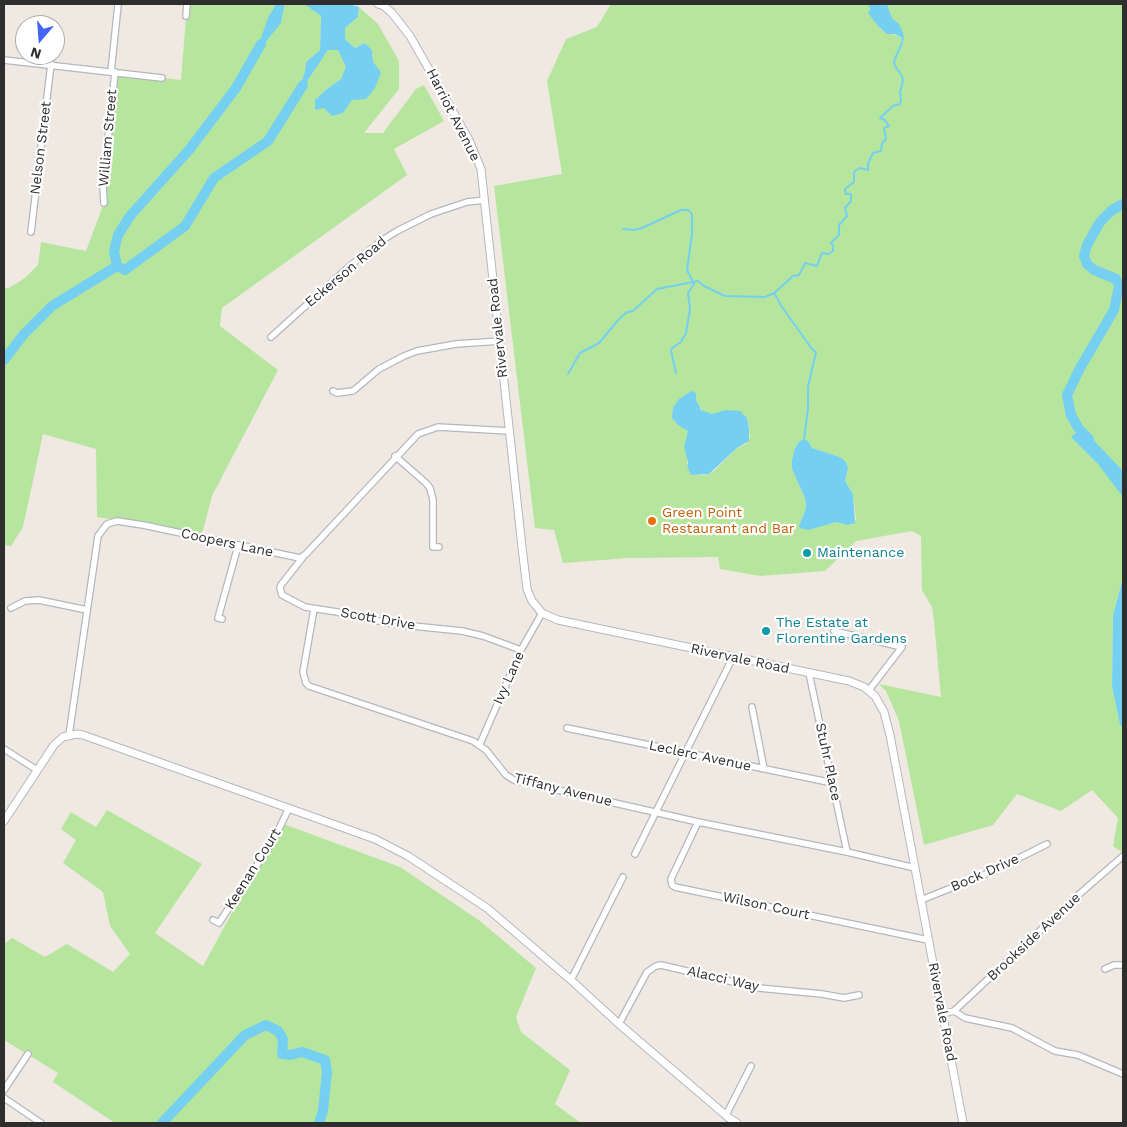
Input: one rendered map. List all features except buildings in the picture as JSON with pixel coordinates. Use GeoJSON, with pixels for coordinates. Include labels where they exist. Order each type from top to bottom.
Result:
{"type":"FeatureCollection","features":[{"type":"Feature","properties":{"kind":"street"},"geometry":{"type":"LineString","coordinates":[[186,16],[187,4]]}},
{"type":"Feature","properties":{"kind":"street","name":"Harriot Avenue"},"geometry":{"type":"LineString","coordinates":[[382,4],[402,24],[410,36],[439,84],[469,140],[480,169],[490,244]]}},
{"type":"Feature","properties":{"kind":"street","name":"William Street"},"geometry":{"type":"LineString","coordinates":[[104,203],[102,186],[118,6]]}},
{"type":"Feature","properties":{"kind":"street","name":"Nelson Street"},"geometry":{"type":"LineString","coordinates":[[31,232],[51,65]]}},
{"type":"Feature","properties":{"kind":"street"},"geometry":{"type":"LineString","coordinates":[[59,65],[162,78]]}},
{"type":"Feature","properties":{"kind":"street","name":"Eckerson Road"},"geometry":{"type":"LineString","coordinates":[[271,337],[351,265],[381,241],[431,214],[467,202],[485,200]]}},
{"type":"Feature","properties":{"kind":"street","name":"Rivervale Road"},"geometry":{"type":"LineString","coordinates":[[490,244],[527,590],[532,601],[542,613],[565,622],[849,681],[870,690],[880,704],[890,735],[963,1123]]}},
{"type":"Feature","properties":{"kind":"street"},"geometry":{"type":"LineString","coordinates":[[333,391],[337,393],[353,391],[379,369],[417,351],[456,344],[500,341]]}},
{"type":"Feature","properties":{"kind":"street"},"geometry":{"type":"LineString","coordinates":[[303,557],[412,438],[430,428],[445,426],[509,431]]}},
{"type":"Feature","properties":{"kind":"street"},"geometry":{"type":"LineString","coordinates":[[396,456],[430,488],[433,500],[433,547],[439,547]]}},
{"type":"Feature","properties":{"kind":"street","name":"Coopers Lane"},"geometry":{"type":"LineString","coordinates":[[69,735],[98,536],[103,527],[112,522],[120,521],[296,558],[303,557]]}},
{"type":"Feature","properties":{"kind":"street"},"geometry":{"type":"LineString","coordinates":[[222,619],[218,618],[238,546]]}},
{"type":"Feature","properties":{"kind":"street","name":"Scott Drive"},"geometry":{"type":"LineString","coordinates":[[303,557],[280,585],[282,595],[297,603],[314,609],[393,624],[462,631],[484,636],[521,650]]}},
{"type":"Feature","properties":{"kind":"street"},"geometry":{"type":"LineString","coordinates":[[11,608],[25,601],[39,600],[87,610]]}},
{"type":"Feature","properties":{"kind":"street"},"geometry":{"type":"LineString","coordinates":[[314,609],[303,676],[309,686],[480,744]]}},
{"type":"Feature","properties":{"kind":"street","name":"Ivy Lane"},"geometry":{"type":"LineString","coordinates":[[480,744],[521,650],[542,613]]}},
{"type":"Feature","properties":{"kind":"street"},"geometry":{"type":"LineString","coordinates":[[834,631],[902,646],[870,690]]}},
{"type":"Feature","properties":{"kind":"street"},"geometry":{"type":"LineString","coordinates":[[635,854],[684,752],[733,657]]}},
{"type":"Feature","properties":{"kind":"street","name":"Stuhr Place"},"geometry":{"type":"LineString","coordinates":[[810,673],[847,852]]}},
{"type":"Feature","properties":{"kind":"street"},"geometry":{"type":"LineString","coordinates":[[752,707],[764,769]]}},
{"type":"Feature","properties":{"kind":"street","name":"Leclerc Avenue"},"geometry":{"type":"LineString","coordinates":[[567,728],[833,783]]}},
{"type":"Feature","properties":{"kind":"street"},"geometry":{"type":"LineString","coordinates":[[4,821],[54,745],[69,735],[83,735],[375,839],[408,856],[487,908],[619,1024],[726,1116],[737,1123]]}},
{"type":"Feature","properties":{"kind":"street","name":"Tiffany Avenue"},"geometry":{"type":"LineString","coordinates":[[480,744],[506,775],[514,780],[698,822],[847,852],[915,868]]}},
{"type":"Feature","properties":{"kind":"street"},"geometry":{"type":"LineString","coordinates":[[4,749],[37,770]]}},
{"type":"Feature","properties":{"kind":"street","name":"Keenan Court"},"geometry":{"type":"LineString","coordinates":[[213,920],[219,924],[274,839],[288,808]]}},
{"type":"Feature","properties":{"kind":"street","name":"Wilson Court"},"geometry":{"type":"LineString","coordinates":[[698,822],[671,879],[672,885],[675,887],[928,940]]}},
{"type":"Feature","properties":{"kind":"street","name":"Bock Drive"},"geometry":{"type":"LineString","coordinates":[[921,900],[991,872],[1047,844]]}},
{"type":"Feature","properties":{"kind":"street","name":"Brookside Avenue"},"geometry":{"type":"LineString","coordinates":[[943,1014],[954,1011],[1123,856]]}},
{"type":"Feature","properties":{"kind":"street"},"geometry":{"type":"LineString","coordinates":[[571,980],[623,877]]}},
{"type":"Feature","properties":{"kind":"street","name":"Alacci Way"},"geometry":{"type":"LineString","coordinates":[[619,1024],[647,972],[661,965],[759,988],[844,998],[859,995]]}},
{"type":"Feature","properties":{"kind":"street"},"geometry":{"type":"LineString","coordinates":[[1105,969],[1114,965],[1123,965]]}},
{"type":"Feature","properties":{"kind":"street"},"geometry":{"type":"LineString","coordinates":[[954,1011],[965,1018],[1012,1028],[1047,1048],[1078,1055],[1123,1074]]}},
{"type":"Feature","properties":{"kind":"street"},"geometry":{"type":"LineString","coordinates":[[4,1090],[28,1054]]}},
{"type":"Feature","properties":{"kind":"street"},"geometry":{"type":"LineString","coordinates":[[726,1116],[751,1066]]}},
{"type":"Feature","properties":{"kind":"street"},"geometry":{"type":"LineString","coordinates":[[4,1098],[41,1123]]}},
{"type":"Feature","properties":{"kind":"green space"},"geometry":{"type":"Polygon","coordinates":[[[187,4],[276,4],[281,23],[285,4],[304,4],[321,16],[320,50],[306,62],[298,94],[328,50],[338,50],[347,67],[341,79],[327,89],[324,108],[343,113],[373,62],[372,50],[365,43],[355,48],[345,39],[345,28],[358,17],[359,7],[378,24],[399,61],[399,89],[364,133],[383,133],[416,89],[424,85],[444,121],[394,149],[407,175],[222,308],[220,326],[278,370],[212,496],[202,534],[97,517],[96,449],[43,434],[23,527],[11,546],[4,545],[4,288],[9,288],[25,278],[38,265],[41,242],[86,251],[104,203],[115,72],[181,80],[187,4]]]}},
{"type":"Feature","properties":{"kind":"green space"},"geometry":{"type":"Polygon","coordinates":[[[611,4],[868,4],[878,26],[882,30],[902,38],[902,42],[904,39],[898,24],[892,18],[887,4],[1123,4],[1123,578],[1113,615],[1112,686],[1120,725],[1123,727],[1123,853],[1113,846],[1118,818],[1092,790],[1061,811],[1017,794],[993,825],[924,845],[899,721],[886,691],[879,684],[941,697],[932,607],[922,590],[921,536],[912,531],[856,541],[825,571],[760,576],[720,569],[718,557],[629,558],[563,563],[554,530],[535,528],[494,186],[562,174],[547,81],[566,39],[597,27],[611,4]],[[695,395],[679,399],[674,421],[688,431],[687,467],[693,475],[703,475],[714,471],[737,448],[746,444],[750,437],[747,418],[705,413],[697,405],[695,395]],[[808,441],[799,442],[792,459],[792,469],[806,504],[802,518],[831,524],[837,522],[851,525],[856,519],[853,494],[845,481],[848,469],[840,457],[812,448],[808,441]]]}},
{"type":"Feature","properties":{"kind":"green space"},"geometry":{"type":"Polygon","coordinates":[[[107,810],[202,864],[155,933],[203,966],[281,823],[400,867],[480,921],[536,968],[516,1017],[521,1032],[570,1070],[555,1104],[581,1123],[115,1123],[53,1082],[58,1073],[4,1040],[4,944],[12,938],[45,957],[67,944],[113,972],[130,954],[110,926],[103,892],[63,863],[76,840],[61,829],[71,812],[96,827],[107,810]]]}},
{"type":"Feature","properties":{"kind":"water"},"geometry":{"type":"Polygon","coordinates":[[[276,4],[285,4],[281,23],[255,55],[268,18],[276,4]]]}},
{"type":"Feature","properties":{"kind":"water"},"geometry":{"type":"Polygon","coordinates":[[[304,4],[349,4],[359,7],[358,17],[345,28],[345,39],[355,48],[365,43],[372,50],[373,62],[381,72],[375,88],[366,99],[352,100],[343,113],[332,116],[324,108],[315,110],[315,100],[341,79],[346,67],[338,50],[328,50],[297,96],[306,62],[320,50],[321,16],[304,4]]]}},
{"type":"Feature","properties":{"kind":"water"},"geometry":{"type":"Polygon","coordinates":[[[868,4],[887,4],[892,18],[899,24],[903,33],[904,39],[901,45],[902,38],[895,34],[887,34],[878,26],[868,13],[870,10],[868,4]]]}},
{"type":"Feature","properties":{"kind":"water"},"geometry":{"type":"Polygon","coordinates":[[[691,391],[696,393],[696,400],[701,410],[712,414],[726,410],[740,411],[747,418],[749,441],[737,448],[709,474],[692,475],[690,473],[687,467],[688,462],[684,447],[688,431],[678,425],[672,418],[673,408],[679,399],[691,391]]]}},
{"type":"Feature","properties":{"kind":"water"},"geometry":{"type":"Polygon","coordinates":[[[1082,428],[1123,471],[1123,497],[1098,464],[1071,437],[1082,428]]]}},
{"type":"Feature","properties":{"kind":"water"},"geometry":{"type":"Polygon","coordinates":[[[804,439],[808,441],[812,448],[840,457],[846,462],[848,469],[845,481],[853,494],[855,523],[848,525],[837,522],[808,530],[800,528],[806,504],[792,469],[792,459],[795,448],[804,439]]]}},
{"type":"Feature","properties":{"kind":"water"},"geometry":{"type":"Polygon","coordinates":[[[1123,578],[1123,727],[1120,725],[1112,686],[1113,615],[1123,578]]]}},
{"type":"Feature","properties":{"kind":"waterway"},"geometry":{"type":"LineString","coordinates":[[568,374],[580,353],[599,343],[620,318],[627,312],[633,311],[657,289],[698,281],[725,296],[765,297],[774,293],[793,276],[799,275],[805,263],[817,266],[822,253],[828,254],[833,251],[831,243],[839,235],[839,225],[847,216],[845,208],[851,201],[851,194],[846,194],[845,189],[854,182],[855,171],[860,168],[868,170],[868,164],[873,153],[881,151],[882,143],[886,139],[884,128],[889,126],[885,120],[880,118],[893,106],[900,104],[901,101],[900,92],[903,81],[894,61],[902,43]]}},
{"type":"Feature","properties":{"kind":"waterway"},"geometry":{"type":"LineString","coordinates":[[117,266],[114,251],[118,235],[130,216],[189,150],[236,88],[261,44]]}},
{"type":"Feature","properties":{"kind":"waterway"},"geometry":{"type":"LineString","coordinates":[[4,360],[24,334],[52,306],[117,266],[125,270],[185,226],[214,178],[268,141],[303,85]]}},
{"type":"Feature","properties":{"kind":"waterway"},"geometry":{"type":"LineString","coordinates":[[1089,439],[1079,429],[1071,415],[1067,395],[1080,368],[1114,310],[1119,286],[1116,279],[1094,270],[1087,264],[1084,256],[1087,245],[1100,222],[1112,210],[1123,204]]}},
{"type":"Feature","properties":{"kind":"waterway"},"geometry":{"type":"LineString","coordinates":[[623,229],[634,230],[642,228],[681,210],[688,210],[692,214],[692,234],[687,270],[694,284],[688,293],[690,309],[686,333],[681,342],[672,348],[671,351],[676,373]]}},
{"type":"Feature","properties":{"kind":"waterway"},"geometry":{"type":"LineString","coordinates":[[774,293],[782,307],[816,352],[808,387],[808,408],[804,439]]}},
{"type":"Feature","properties":{"kind":"waterway"},"geometry":{"type":"LineString","coordinates":[[162,1123],[245,1035],[266,1025],[278,1031],[283,1039],[282,1054],[290,1055],[302,1052],[325,1060],[327,1072],[323,1111],[319,1123]]}},
{"type":"Feature","properties":{"kind":"place","name":"Green Point Restaurant and Bar"},"geometry":{"type":"Point","coordinates":[652,521]}},
{"type":"Feature","properties":{"kind":"place","name":"Maintenance"},"geometry":{"type":"Point","coordinates":[807,553]}},
{"type":"Feature","properties":{"kind":"place","name":"The Estate at Florentine Gardens"},"geometry":{"type":"Point","coordinates":[766,631]}}]}
